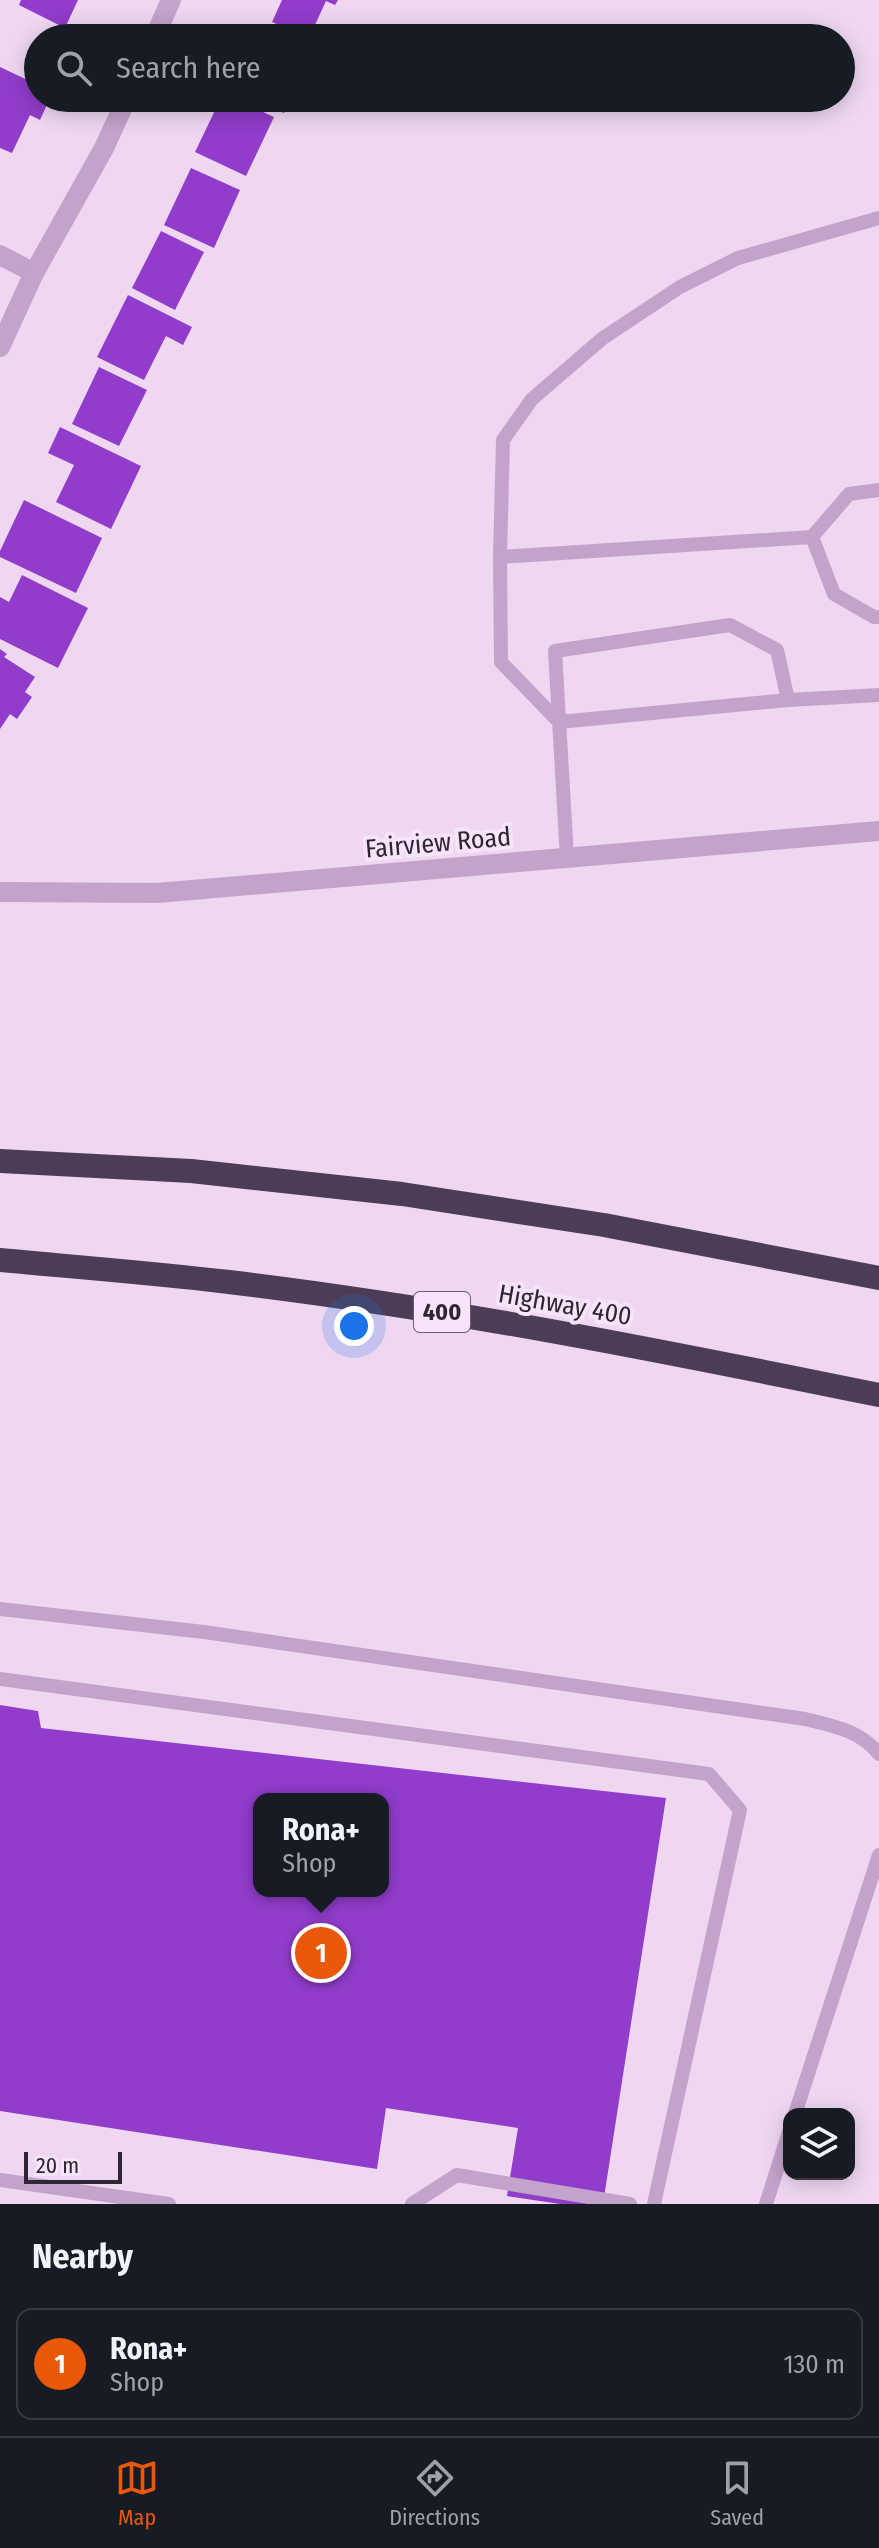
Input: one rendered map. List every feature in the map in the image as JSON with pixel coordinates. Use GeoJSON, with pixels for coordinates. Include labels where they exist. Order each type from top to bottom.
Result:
{"type":"FeatureCollection","features":[{"type":"Feature","properties":{"kind":"highway"},"geometry":{"type":"LineString","coordinates":[[0,1161],[191,1171],[402,1194],[604,1225],[879,1278]]}},
{"type":"Feature","properties":{"kind":"highway","name":"Highway 400"},"geometry":{"type":"LineString","coordinates":[[0,1260],[229,1282],[424,1309],[611,1341],[879,1395]]}},
{"type":"Feature","properties":{"kind":"street"},"geometry":{"type":"LineString","coordinates":[[160,24],[171,0]]}},
{"type":"Feature","properties":{"kind":"street"},"geometry":{"type":"LineString","coordinates":[[0,347],[34,273],[104,148],[121,112]]}},
{"type":"Feature","properties":{"kind":"street"},"geometry":{"type":"LineString","coordinates":[[0,255],[34,273]]}},
{"type":"Feature","properties":{"kind":"street","name":"Fairview Road"},"geometry":{"type":"LineString","coordinates":[[0,892],[157,893],[879,831]]}},
{"type":"Feature","properties":{"kind":"lane"},"geometry":{"type":"LineString","coordinates":[[559,722],[501,662],[503,440],[532,399],[603,338],[680,287],[738,258],[879,218]]}},
{"type":"Feature","properties":{"kind":"lane"},"geometry":{"type":"LineString","coordinates":[[500,557],[812,537],[849,494],[879,490]]}},
{"type":"Feature","properties":{"kind":"lane"},"geometry":{"type":"LineString","coordinates":[[812,537],[834,594],[879,617]]}},
{"type":"Feature","properties":{"kind":"lane"},"geometry":{"type":"LineString","coordinates":[[567,858],[555,651],[730,625],[777,650],[788,700]]}},
{"type":"Feature","properties":{"kind":"lane"},"geometry":{"type":"LineString","coordinates":[[559,722],[788,700],[879,695]]}},
{"type":"Feature","properties":{"kind":"lane"},"geometry":{"type":"LineString","coordinates":[[0,1609],[204,1632],[805,1719],[852,1732],[869,1741],[879,1754]]}},
{"type":"Feature","properties":{"kind":"lane"},"geometry":{"type":"LineString","coordinates":[[0,1679],[709,1774],[740,1810],[654,2204]]}},
{"type":"Feature","properties":{"kind":"lane"},"geometry":{"type":"LineString","coordinates":[[797,2108],[879,1855]]}},
{"type":"Feature","properties":{"kind":"lane"},"geometry":{"type":"LineString","coordinates":[[766,2204],[783,2151]]}},
{"type":"Feature","properties":{"kind":"lane"},"geometry":{"type":"LineString","coordinates":[[412,2204],[457,2175],[630,2204]]}},
{"type":"Feature","properties":{"kind":"lane"},"geometry":{"type":"LineString","coordinates":[[0,2180],[169,2204]]}},
{"type":"Feature","properties":{"kind":"building"},"geometry":{"type":"Polygon","coordinates":[[[21,0],[78,0],[67,24],[57,24],[19,5],[21,0]]]}},
{"type":"Feature","properties":{"kind":"building"},"geometry":{"type":"Polygon","coordinates":[[[282,0],[338,0],[335,5],[326,1],[315,24],[272,22],[282,0]]]}},
{"type":"Feature","properties":{"kind":"building"},"geometry":{"type":"Polygon","coordinates":[[[0,67],[24,78],[24,112],[44,112],[40,120],[30,115],[12,153],[0,148],[0,67]]]}},
{"type":"Feature","properties":{"kind":"building"},"geometry":{"type":"Polygon","coordinates":[[[214,112],[263,112],[274,117],[246,176],[195,152],[214,112]]]}},
{"type":"Feature","properties":{"kind":"building"},"geometry":{"type":"Polygon","coordinates":[[[191,168],[240,190],[214,248],[164,225],[191,168]]]}},
{"type":"Feature","properties":{"kind":"building"},"geometry":{"type":"Polygon","coordinates":[[[161,231],[204,252],[175,310],[132,288],[161,231]]]}},
{"type":"Feature","properties":{"kind":"building"},"geometry":{"type":"Polygon","coordinates":[[[128,295],[192,327],[183,345],[166,336],[144,380],[97,357],[128,295]]]}},
{"type":"Feature","properties":{"kind":"building"},"geometry":{"type":"Polygon","coordinates":[[[99,367],[147,390],[119,446],[72,424],[99,367]]]}},
{"type":"Feature","properties":{"kind":"building"},"geometry":{"type":"Polygon","coordinates":[[[60,427],[141,466],[111,529],[56,502],[74,465],[48,453],[60,427]]]}},
{"type":"Feature","properties":{"kind":"building"},"geometry":{"type":"Polygon","coordinates":[[[24,500],[102,538],[76,593],[0,557],[24,500]]]}},
{"type":"Feature","properties":{"kind":"building"},"geometry":{"type":"Polygon","coordinates":[[[22,575],[88,608],[58,668],[0,639],[0,597],[9,602],[22,575]]]}},
{"type":"Feature","properties":{"kind":"building"},"geometry":{"type":"Polygon","coordinates":[[[0,649],[7,654],[4,657],[35,677],[25,692],[32,697],[17,719],[10,714],[0,729],[0,649]]]}},
{"type":"Feature","properties":{"kind":"building"},"geometry":{"type":"Polygon","coordinates":[[[0,1705],[38,1711],[41,1728],[666,1798],[603,2204],[560,2204],[507,2196],[518,2128],[386,2108],[377,2169],[0,2111],[0,1705]]]}},
{"type":"Feature","properties":{"kind":"place","name":"Rona+"},"geometry":{"type":"Point","coordinates":[321,1953]}}]}
